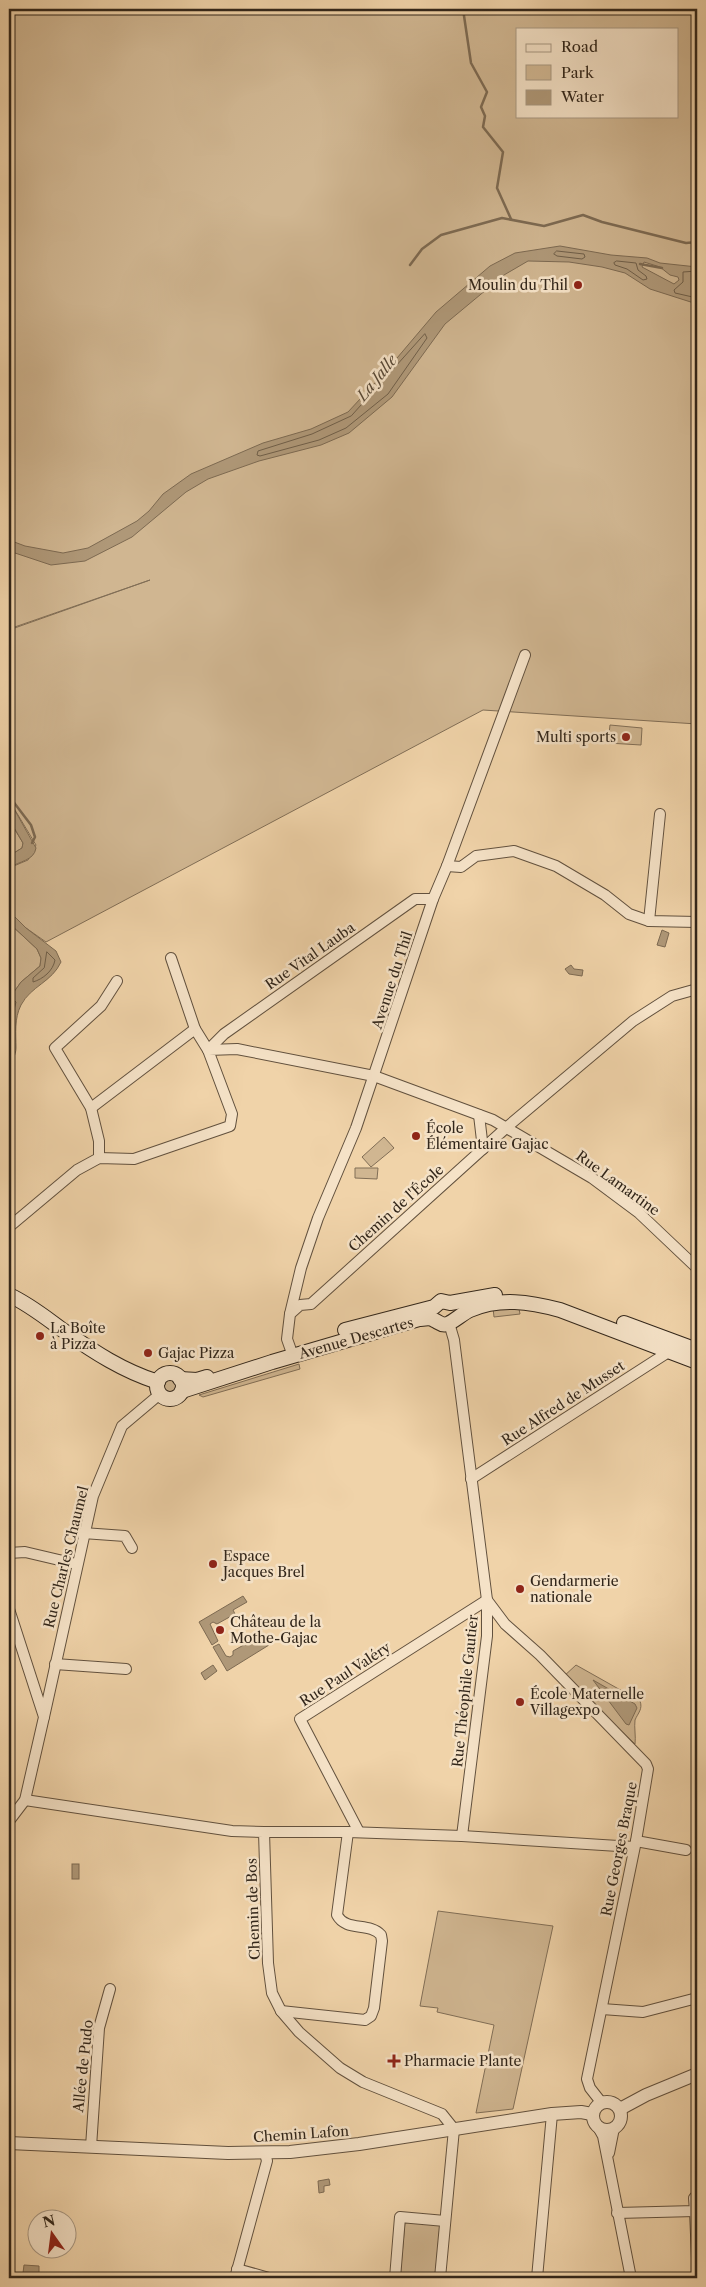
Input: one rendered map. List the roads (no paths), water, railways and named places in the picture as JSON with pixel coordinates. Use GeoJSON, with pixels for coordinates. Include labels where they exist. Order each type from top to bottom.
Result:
{"type":"FeatureCollection","features":[{"type":"Feature","properties":{"kind":"main road","name":"Avenue Descartes"},"geometry":{"type":"LineString","coordinates":[[434,1313],[441,1301],[450,1303],[482,1296],[519,1292],[549,1297],[697,1350]]}},
{"type":"Feature","properties":{"kind":"main road"},"geometry":{"type":"LineString","coordinates":[[9,1295],[24,1302],[93,1351],[159,1388],[165,1398],[172,1399],[181,1385],[170,1373],[162,1377],[159,1388]]}},
{"type":"Feature","properties":{"kind":"main road"},"geometry":{"type":"LineString","coordinates":[[452,1321],[485,1305],[511,1301],[537,1304],[560,1310],[697,1362]]}},
{"type":"Feature","properties":{"kind":"main road"},"geometry":{"type":"LineString","coordinates":[[450,1303],[455,1308],[452,1321]]}},
{"type":"Feature","properties":{"kind":"main road","name":"Avenue Descartes"},"geometry":{"type":"LineString","coordinates":[[434,1313],[441,1324],[452,1321]]}},
{"type":"Feature","properties":{"kind":"main road","name":"Avenue Descartes"},"geometry":{"type":"LineString","coordinates":[[181,1385],[204,1378],[218,1370],[291,1351],[381,1319],[434,1313]]}},
{"type":"Feature","properties":{"kind":"street","name":"Avenue du Thil"},"geometry":{"type":"LineString","coordinates":[[290,1314],[301,1268],[318,1218],[356,1128],[433,899],[448,866],[525,655]]}},
{"type":"Feature","properties":{"kind":"street"},"geometry":{"type":"LineString","coordinates":[[649,921],[660,814]]}},
{"type":"Feature","properties":{"kind":"street"},"geometry":{"type":"LineString","coordinates":[[448,866],[461,867],[476,856],[514,851],[556,866],[605,895],[630,914],[649,921],[697,922]]}},
{"type":"Feature","properties":{"kind":"street","name":"Rue Vital Lauba"},"geometry":{"type":"LineString","coordinates":[[208,1050],[224,1034],[415,899],[433,899]]}},
{"type":"Feature","properties":{"kind":"street"},"geometry":{"type":"LineString","coordinates":[[9,1227],[77,1170],[99,1158],[134,1158],[230,1126],[232,1114],[208,1050],[195,1029],[171,958]]}},
{"type":"Feature","properties":{"kind":"street"},"geometry":{"type":"LineString","coordinates":[[99,1158],[99,1141],[91,1108],[56,1048],[101,1006],[117,981]]}},
{"type":"Feature","properties":{"kind":"street","name":"Chemin de l'École"},"geometry":{"type":"LineString","coordinates":[[290,1314],[300,1306],[311,1304],[507,1127],[633,1021],[672,996],[697,988]]}},
{"type":"Feature","properties":{"kind":"street"},"geometry":{"type":"LineString","coordinates":[[91,1108],[195,1029]]}},
{"type":"Feature","properties":{"kind":"street","name":"Rue Lamartine"},"geometry":{"type":"LineString","coordinates":[[208,1050],[237,1049],[374,1076],[507,1127],[592,1178],[639,1213],[697,1268]]}},
{"type":"Feature","properties":{"kind":"street"},"geometry":{"type":"LineString","coordinates":[[479,1115],[483,1149]]}},
{"type":"Feature","properties":{"kind":"street"},"geometry":{"type":"LineString","coordinates":[[290,1314],[287,1339],[291,1351]]}},
{"type":"Feature","properties":{"kind":"street","name":"Rue Théophile Gautier"},"geometry":{"type":"LineString","coordinates":[[452,1321],[487,1600],[487,1636],[462,1836]]}},
{"type":"Feature","properties":{"kind":"street","name":"Rue Alfred de Musset"},"geometry":{"type":"LineString","coordinates":[[472,1479],[670,1351]]}},
{"type":"Feature","properties":{"kind":"street","name":"Rue Charles Chaumel"},"geometry":{"type":"LineString","coordinates":[[25,1800],[76,1564],[93,1496],[122,1426],[159,1388]]}},
{"type":"Feature","properties":{"kind":"street"},"geometry":{"type":"LineString","coordinates":[[83,1533],[124,1536],[132,1548]]}},
{"type":"Feature","properties":{"kind":"street"},"geometry":{"type":"LineString","coordinates":[[9,1553],[25,1552],[76,1564]]}},
{"type":"Feature","properties":{"kind":"street","name":"Rue Paul Valéry"},"geometry":{"type":"LineString","coordinates":[[359,1832],[300,1719],[305,1714],[487,1600]]}},
{"type":"Feature","properties":{"kind":"street","name":"Rue Georges Braque"},"geometry":{"type":"LineString","coordinates":[[487,1600],[505,1624],[540,1655],[646,1764],[647,1779],[635,1844],[587,2079],[590,2088],[601,2102]]}},
{"type":"Feature","properties":{"kind":"street"},"geometry":{"type":"LineString","coordinates":[[9,1609],[44,1717]]}},
{"type":"Feature","properties":{"kind":"street"},"geometry":{"type":"LineString","coordinates":[[55,1664],[126,1669]]}},
{"type":"Feature","properties":{"kind":"street"},"geometry":{"type":"LineString","coordinates":[[9,1822],[25,1800],[232,1831],[359,1832],[462,1836],[635,1844],[686,1850]]}},
{"type":"Feature","properties":{"kind":"street","name":"Chemin de Bos"},"geometry":{"type":"LineString","coordinates":[[264,1832],[268,1963],[272,1993],[281,2011],[299,2032],[340,2068],[363,2082],[442,2114],[454,2129]]}},
{"type":"Feature","properties":{"kind":"street"},"geometry":{"type":"LineString","coordinates":[[281,2011],[365,2020],[371,2016],[374,2008],[382,1941],[381,1935],[377,1930],[370,1927],[347,1925],[340,1921],[337,1915],[348,1832]]}},
{"type":"Feature","properties":{"kind":"street","name":"Allée de Pudo"},"geometry":{"type":"LineString","coordinates":[[91,2148],[98,2028],[110,1989]]}},
{"type":"Feature","properties":{"kind":"street"},"geometry":{"type":"LineString","coordinates":[[602,2010],[642,2012],[697,1998]]}},
{"type":"Feature","properties":{"kind":"street"},"geometry":{"type":"LineString","coordinates":[[620,2110],[646,2095],[697,2074]]}},
{"type":"Feature","properties":{"kind":"street"},"geometry":{"type":"LineString","coordinates":[[609,2169],[609,2152],[614,2128],[621,2118],[620,2110],[614,2103],[601,2102],[595,2107],[592,2114],[602,2136],[631,2278]]}},
{"type":"Feature","properties":{"kind":"street","name":"Chemin Lafon"},"geometry":{"type":"LineString","coordinates":[[9,2143],[91,2148],[265,2153],[360,2144],[552,2114],[581,2112],[592,2114]]}},
{"type":"Feature","properties":{"kind":"street"},"geometry":{"type":"LineString","coordinates":[[537,2278],[552,2114]]}},
{"type":"Feature","properties":{"kind":"street"},"geometry":{"type":"LineString","coordinates":[[598,2127],[606,2130],[614,2128]]}},
{"type":"Feature","properties":{"kind":"street"},"geometry":{"type":"LineString","coordinates":[[440,2278],[454,2129]]}},
{"type":"Feature","properties":{"kind":"street"},"geometry":{"type":"LineString","coordinates":[[265,2153],[267,2161],[236,2274],[269,2278]]}},
{"type":"Feature","properties":{"kind":"street"},"geometry":{"type":"LineString","coordinates":[[697,2195],[694,2198],[697,2258]]}},
{"type":"Feature","properties":{"kind":"street"},"geometry":{"type":"LineString","coordinates":[[618,2213],[695,2211]]}},
{"type":"Feature","properties":{"kind":"street"},"geometry":{"type":"LineString","coordinates":[[395,2278],[400,2217],[445,2221]]}},
{"type":"Feature","properties":{"kind":"water"},"geometry":{"type":"Polygon","coordinates":[[[560,246],[611,255],[647,258],[660,263],[697,267],[697,304],[650,289],[625,273],[602,267],[569,262],[528,261],[504,275],[445,324],[392,397],[349,433],[321,445],[259,461],[208,479],[186,492],[132,537],[85,561],[51,565],[9,551],[9,540],[25,546],[63,553],[88,548],[137,521],[149,511],[163,494],[191,474],[263,443],[311,429],[348,412],[436,312],[490,266],[515,253],[560,246]],[[644,262],[642,267],[674,284],[679,280],[678,277],[670,275],[660,267],[644,262]]]}},
{"type":"Feature","properties":{"kind":"water"},"geometry":{"type":"Polygon","coordinates":[[[9,800],[36,848],[32,856],[9,868],[9,856],[22,848],[23,843],[9,819],[9,800]]]}},
{"type":"Feature","properties":{"kind":"water"},"geometry":{"type":"Polygon","coordinates":[[[9,911],[26,928],[56,951],[61,962],[57,969],[30,993],[21,1005],[16,1021],[16,1051],[9,1070],[9,999],[21,982],[40,966],[41,958],[37,949],[9,923],[9,911]]]}},
{"type":"Feature","properties":{"kind":"water"},"geometry":{"type":"Polygon","coordinates":[[[662,930],[669,933],[665,947],[657,945],[662,930]]]}},
{"type":"Feature","properties":{"kind":"water"},"geometry":{"type":"Polygon","coordinates":[[[571,965],[574,969],[583,970],[582,976],[569,974],[565,969],[571,965]]]}},
{"type":"Feature","properties":{"kind":"water"},"geometry":{"type":"Polygon","coordinates":[[[243,1596],[247,1602],[233,1610],[235,1614],[217,1624],[213,1622],[210,1624],[218,1641],[212,1645],[199,1622],[243,1596]]]}},
{"type":"Feature","properties":{"kind":"water"},"geometry":{"type":"Polygon","coordinates":[[[258,1637],[262,1639],[265,1637],[269,1645],[227,1671],[213,1647],[219,1644],[226,1656],[230,1657],[233,1655],[233,1651],[258,1637]]]}},
{"type":"Feature","properties":{"kind":"water"},"geometry":{"type":"Polygon","coordinates":[[[213,1665],[217,1671],[205,1680],[201,1673],[213,1665]]]}},
{"type":"Feature","properties":{"kind":"water"},"geometry":{"type":"Polygon","coordinates":[[[593,1680],[635,1704],[637,1708],[629,1725],[626,1724],[593,1680]]]}},
{"type":"Feature","properties":{"kind":"water"},"geometry":{"type":"Polygon","coordinates":[[[72,1864],[79,1864],[79,1879],[72,1879],[72,1864]]]}},
{"type":"Feature","properties":{"kind":"water"},"geometry":{"type":"Polygon","coordinates":[[[329,2179],[330,2185],[324,2186],[324,2192],[319,2193],[318,2181],[329,2179]]]}},
{"type":"Feature","properties":{"kind":"water"},"geometry":{"type":"Polygon","coordinates":[[[24,2265],[39,2266],[39,2274],[23,2273],[24,2265]]]}},
{"type":"Feature","properties":{"kind":"waterway"},"geometry":{"type":"LineString","coordinates":[[463,9],[471,63],[487,92],[481,107],[485,116],[483,127],[503,152],[497,188],[511,219]]}},
{"type":"Feature","properties":{"kind":"waterway"},"geometry":{"type":"LineString","coordinates":[[410,265],[422,249],[441,235],[502,218],[544,226],[583,215],[602,222],[686,243],[697,242]]}},
{"type":"Feature","properties":{"kind":"waterway","name":"La Jalle"},"geometry":{"type":"LineString","coordinates":[[640,264],[662,268]]}},
{"type":"Feature","properties":{"kind":"waterway","name":"La Jalle"},"geometry":{"type":"LineString","coordinates":[[9,796],[31,825],[35,837],[32,843]]}},
{"type":"Feature","properties":{"kind":"place","name":"Moulin du Thil"},"geometry":{"type":"Point","coordinates":[578,285]}},
{"type":"Feature","properties":{"kind":"place","name":"Multi sports"},"geometry":{"type":"Point","coordinates":[626,737]}},
{"type":"Feature","properties":{"kind":"place","name":"École Élémentaire Gajac"},"geometry":{"type":"Point","coordinates":[416,1136]}},
{"type":"Feature","properties":{"kind":"place","name":"La Boîte à Pizza"},"geometry":{"type":"Point","coordinates":[40,1336]}},
{"type":"Feature","properties":{"kind":"place","name":"Gajac Pizza"},"geometry":{"type":"Point","coordinates":[148,1353]}},
{"type":"Feature","properties":{"kind":"place","name":"Espace Jacques Brel"},"geometry":{"type":"Point","coordinates":[213,1564]}},
{"type":"Feature","properties":{"kind":"place","name":"Gendarmerie nationale"},"geometry":{"type":"Point","coordinates":[520,1589]}},
{"type":"Feature","properties":{"kind":"place","name":"Château de la Mothe-Gajac"},"geometry":{"type":"Point","coordinates":[220,1630]}},
{"type":"Feature","properties":{"kind":"place","name":"École Maternelle Villagexpo"},"geometry":{"type":"Point","coordinates":[520,1702]}},
{"type":"Feature","properties":{"kind":"place","name":"Pharmacie Plante"},"geometry":{"type":"Point","coordinates":[394,2061]}}]}
